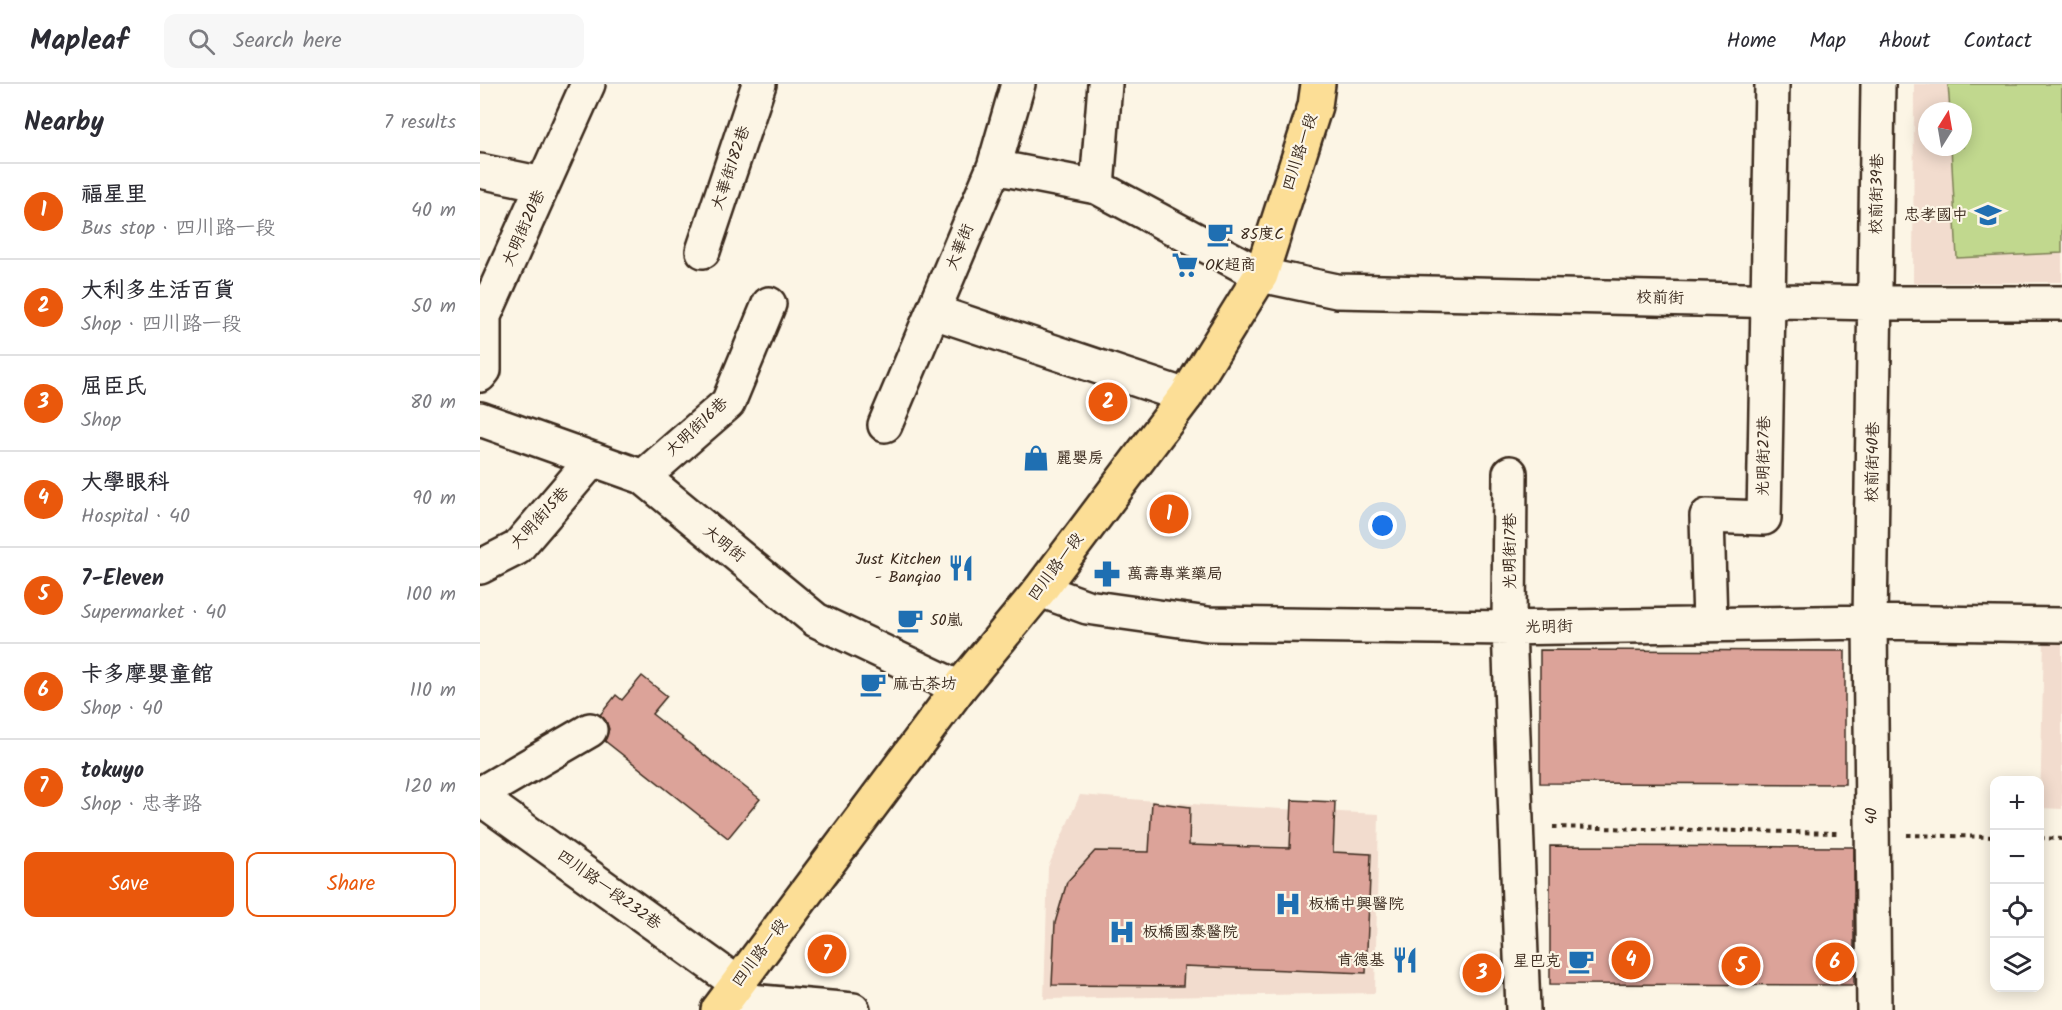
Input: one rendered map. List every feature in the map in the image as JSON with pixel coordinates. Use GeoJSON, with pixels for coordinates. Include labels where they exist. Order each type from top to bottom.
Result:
{"type":"FeatureCollection","features":[{"type":"Feature","properties":{"kind":"main road","name":"四川路一段"},"geometry":{"type":"LineString","coordinates":[[729,1000],[959,688],[1040,590],[1186,396],[1261,275],[1315,106],[1318,84]]}},
{"type":"Feature","properties":{"kind":"street","name":"大明街20巷"},"geometry":{"type":"LineString","coordinates":[[480,375],[484,370],[484,316],[588,84]]}},
{"type":"Feature","properties":{"kind":"street","name":"大華街182巷"},"geometry":{"type":"LineString","coordinates":[[703,251],[759,84]]}},
{"type":"Feature","properties":{"kind":"street","name":"大華街"},"geometry":{"type":"LineString","coordinates":[[885,425],[993,167],[1018,84]]}},
{"type":"Feature","properties":{"kind":"street"},"geometry":{"type":"LineString","coordinates":[[1097,187],[1105,84]]}},
{"type":"Feature","properties":{"kind":"street"},"geometry":{"type":"LineString","coordinates":[[1766,301],[1772,84]]}},
{"type":"Feature","properties":{"kind":"street","name":"校前街39巷"},"geometry":{"type":"LineString","coordinates":[[1876,303],[1878,84]]}},
{"type":"Feature","properties":{"kind":"street"},"geometry":{"type":"LineString","coordinates":[[993,167],[1097,187],[1261,275]]}},
{"type":"Feature","properties":{"kind":"street"},"geometry":{"type":"LineString","coordinates":[[480,171],[543,184]]}},
{"type":"Feature","properties":{"kind":"street","name":"校前街"},"geometry":{"type":"LineString","coordinates":[[1261,275],[1338,291],[1876,303],[2062,303]]}},
{"type":"Feature","properties":{"kind":"street","name":"光明街27巷"},"geometry":{"type":"LineString","coordinates":[[1710,624],[1707,516],[1764,518],[1766,301]]}},
{"type":"Feature","properties":{"kind":"street","name":"校前街40巷"},"geometry":{"type":"LineString","coordinates":[[1870,622],[1876,303]]}},
{"type":"Feature","properties":{"kind":"street","name":"大明街16巷"},"geometry":{"type":"LineString","coordinates":[[643,477],[728,403],[769,304]]}},
{"type":"Feature","properties":{"kind":"street"},"geometry":{"type":"LineString","coordinates":[[934,312],[1186,396]]}},
{"type":"Feature","properties":{"kind":"street","name":"大明街"},"geometry":{"type":"LineString","coordinates":[[480,419],[643,477],[816,620],[959,688]]}},
{"type":"Feature","properties":{"kind":"street","name":"大明街15巷"},"geometry":{"type":"LineString","coordinates":[[480,567],[517,548],[593,459]]}},
{"type":"Feature","properties":{"kind":"street","name":"光明街17巷"},"geometry":{"type":"LineString","coordinates":[[1510,473],[1509,628],[1523,1010]]}},
{"type":"Feature","properties":{"kind":"street","name":"光明街"},"geometry":{"type":"LineString","coordinates":[[1040,590],[1087,607],[1208,624],[1509,628],[1870,622],[2062,625]]}},
{"type":"Feature","properties":{"kind":"street","name":"40"},"geometry":{"type":"LineString","coordinates":[[1870,622],[1874,1010]]}},
{"type":"Feature","properties":{"kind":"street","name":"四川路一段232巷"},"geometry":{"type":"LineString","coordinates":[[590,730],[480,796],[729,1000]]}},
{"type":"Feature","properties":{"kind":"street"},"geometry":{"type":"LineString","coordinates":[[729,1000],[853,1010]]}},
{"type":"Feature","properties":{"kind":"path"},"geometry":{"type":"LineString","coordinates":[[1516,826],[1990,837]]}},
{"type":"Feature","properties":{"kind":"path"},"geometry":{"type":"LineString","coordinates":[[2044,838],[2062,839]]}},
{"type":"Feature","properties":{"kind":"shaded area","name":"忠孝國中"},"geometry":{"type":"Polygon","coordinates":[[[1914,84],[2062,84],[2062,282],[1913,283],[1914,84]]]}},
{"type":"Feature","properties":{"kind":"shaded area"},"geometry":{"type":"Polygon","coordinates":[[[2044,638],[2062,639],[2062,809],[2044,808],[2044,776],[2041,776],[2044,638]]]}},
{"type":"Feature","properties":{"kind":"shaded area"},"geometry":{"type":"Polygon","coordinates":[[[1080,795],[1205,805],[1379,814],[1375,993],[1044,999],[1048,867],[1080,795]]]}},
{"type":"Feature","properties":{"kind":"green space","name":"忠孝國中"},"geometry":{"type":"Polygon","coordinates":[[[1948,84],[2062,84],[2062,253],[1957,258],[1951,156],[1972,156],[1972,102],[1949,102],[1948,84]]]}},
{"type":"Feature","properties":{"kind":"building"},"geometry":{"type":"Polygon","coordinates":[[[1540,650],[1845,651],[1845,784],[1540,783],[1540,650]]]}},
{"type":"Feature","properties":{"kind":"building"},"geometry":{"type":"Polygon","coordinates":[[[642,676],[667,696],[652,714],[760,799],[728,838],[605,741],[609,729],[606,721],[600,715],[616,695],[622,700],[642,676]]]}},
{"type":"Feature","properties":{"kind":"building"},"geometry":{"type":"Polygon","coordinates":[[[1292,800],[1335,802],[1333,852],[1371,854],[1366,973],[1184,966],[1183,986],[1052,985],[1055,923],[1067,882],[1095,851],[1149,852],[1152,802],[1190,807],[1189,845],[1290,848],[1292,800]]]}},
{"type":"Feature","properties":{"kind":"building"},"geometry":{"type":"Polygon","coordinates":[[[1550,846],[1854,847],[1854,985],[1550,984],[1550,846]]]}},
{"type":"Feature","properties":{"kind":"place","name":"忠孝國中"},"geometry":{"type":"Point","coordinates":[1988,215]}},
{"type":"Feature","properties":{"kind":"place","name":"85度C"},"geometry":{"type":"Point","coordinates":[1220,234]}},
{"type":"Feature","properties":{"kind":"place","name":"OK超商"},"geometry":{"type":"Point","coordinates":[1185,265]}},
{"type":"Feature","properties":{"kind":"place","name":"大利多生活百貨"},"geometry":{"type":"Point","coordinates":[1108,402]}},
{"type":"Feature","properties":{"kind":"place","name":"麗嬰房"},"geometry":{"type":"Point","coordinates":[1036,458]}},
{"type":"Feature","properties":{"kind":"place","name":"福星里"},"geometry":{"type":"Point","coordinates":[1169,514]}},
{"type":"Feature","properties":{"kind":"place","name":"Just Kitchen - Banqiao"},"geometry":{"type":"Point","coordinates":[961,568]}},
{"type":"Feature","properties":{"kind":"place","name":"萬壽專業藥局"},"geometry":{"type":"Point","coordinates":[1107,574]}},
{"type":"Feature","properties":{"kind":"place","name":"50嵐"},"geometry":{"type":"Point","coordinates":[910,620]}},
{"type":"Feature","properties":{"kind":"place","name":"麻古茶坊"},"geometry":{"type":"Point","coordinates":[873,684]}},
{"type":"Feature","properties":{"kind":"place","name":"板橋中興醫院"},"geometry":{"type":"Point","coordinates":[1288,904]}},
{"type":"Feature","properties":{"kind":"place","name":"板橋國泰醫院"},"geometry":{"type":"Point","coordinates":[1122,932]}},
{"type":"Feature","properties":{"kind":"place","name":"tokuyo"},"geometry":{"type":"Point","coordinates":[827,954]}},
{"type":"Feature","properties":{"kind":"place","name":"肯德基"},"geometry":{"type":"Point","coordinates":[1405,960]}},
{"type":"Feature","properties":{"kind":"place","name":"大學眼科"},"geometry":{"type":"Point","coordinates":[1631,960]}},
{"type":"Feature","properties":{"kind":"place","name":"星巴克"},"geometry":{"type":"Point","coordinates":[1581,961]}},
{"type":"Feature","properties":{"kind":"place","name":"卡多摩嬰童館"},"geometry":{"type":"Point","coordinates":[1835,962]}},
{"type":"Feature","properties":{"kind":"place","name":"7-Eleven"},"geometry":{"type":"Point","coordinates":[1741,966]}},
{"type":"Feature","properties":{"kind":"place","name":"屈臣氏"},"geometry":{"type":"Point","coordinates":[1482,973]}}]}
